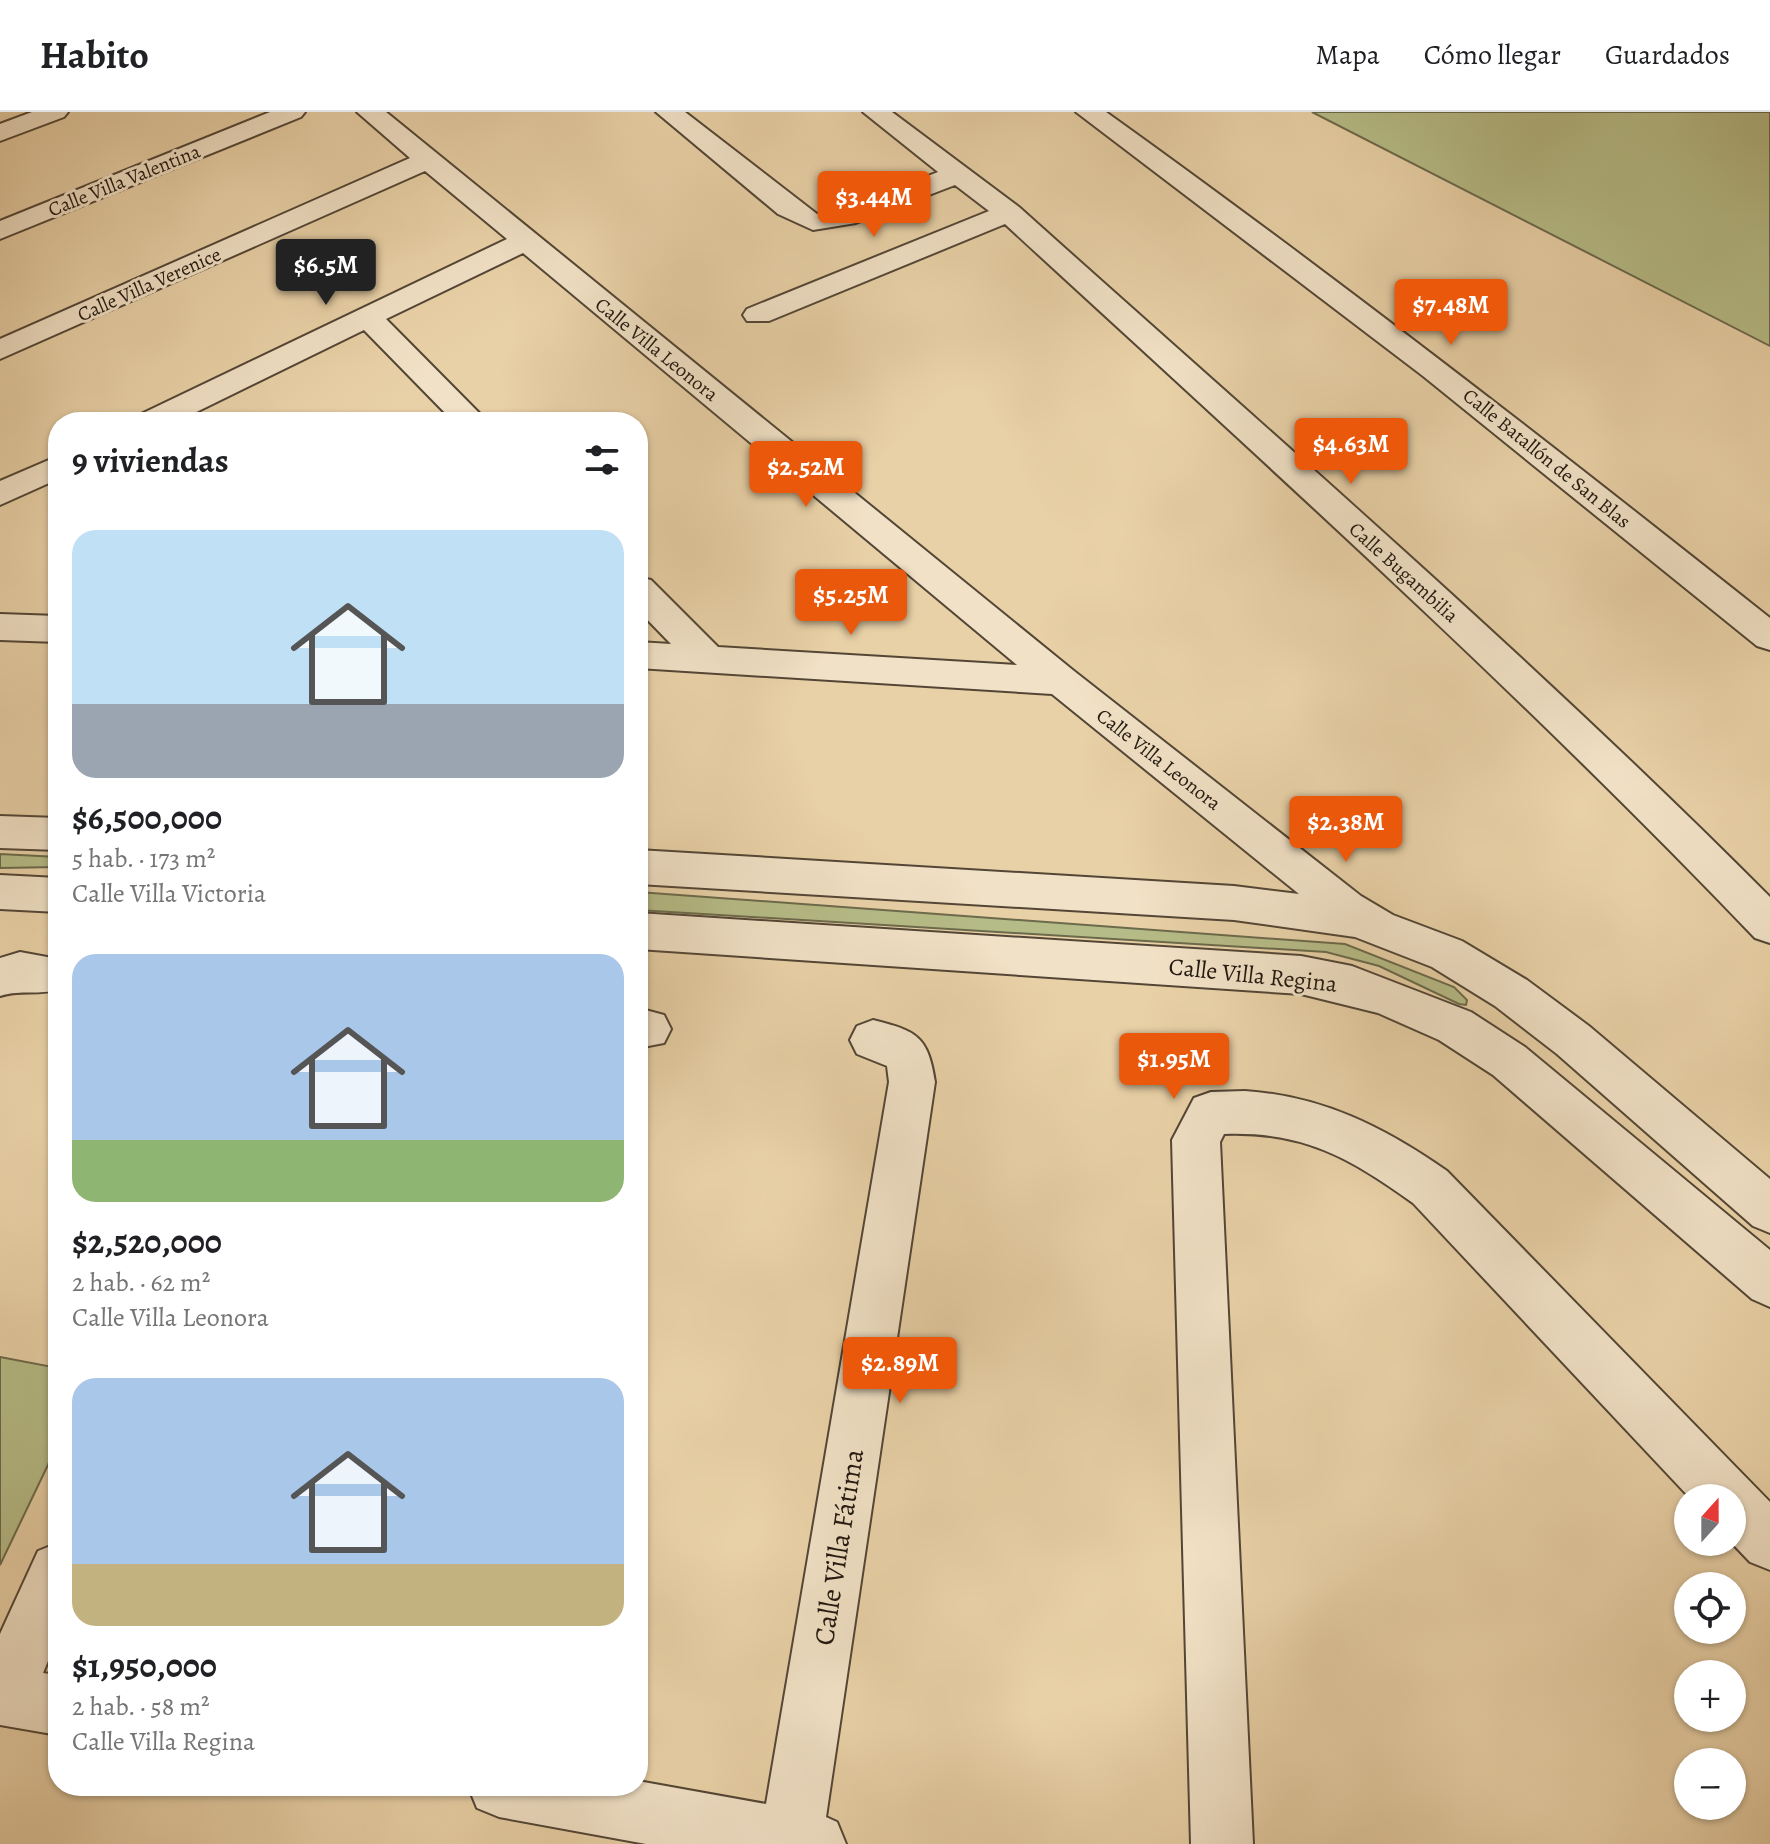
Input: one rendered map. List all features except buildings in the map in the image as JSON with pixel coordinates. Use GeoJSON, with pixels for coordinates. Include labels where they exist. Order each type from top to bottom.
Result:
{"type":"FeatureCollection","features":[{"type":"Feature","properties":{"kind":"street"},"geometry":{"type":"LineString","coordinates":[[0,133],[55,112]]}},
{"type":"Feature","properties":{"kind":"street","name":"Calle Villa Valentina"},"geometry":{"type":"LineString","coordinates":[[0,231],[292,112]]}},
{"type":"Feature","properties":{"kind":"street","name":"Calle Villa Leonora"},"geometry":{"type":"LineString","coordinates":[[370,112],[1061,681],[1346,908],[1377,926]]}},
{"type":"Feature","properties":{"kind":"street"},"geometry":{"type":"LineString","coordinates":[[669,112],[802,217],[824,222],[960,173]]}},
{"type":"Feature","properties":{"kind":"street","name":"Calle Bugambilia"},"geometry":{"type":"LineString","coordinates":[[876,112],[1009,213],[1435,599],[1689,842],[1770,925]]}},
{"type":"Feature","properties":{"kind":"street","name":"Calle Batallón de San Blas"},"geometry":{"type":"LineString","coordinates":[[1089,112],[1293,259],[1525,439],[1770,637]]}},
{"type":"Feature","properties":{"kind":"street","name":"Calle Villa Verenice"},"geometry":{"type":"LineString","coordinates":[[0,350],[429,159]]}},
{"type":"Feature","properties":{"kind":"street"},"geometry":{"type":"LineString","coordinates":[[758,315],[1009,213]]}},
{"type":"Feature","properties":{"kind":"street"},"geometry":{"type":"LineString","coordinates":[[192,412],[367,317],[525,241]]}},
{"type":"Feature","properties":{"kind":"street"},"geometry":{"type":"LineString","coordinates":[[367,317],[462,412]]}},
{"type":"Feature","properties":{"kind":"street"},"geometry":{"type":"LineString","coordinates":[[0,494],[48,471]]}},
{"type":"Feature","properties":{"kind":"street"},"geometry":{"type":"LineString","coordinates":[[648,599],[707,658]]}},
{"type":"Feature","properties":{"kind":"street"},"geometry":{"type":"LineString","coordinates":[[0,627],[48,629]]}},
{"type":"Feature","properties":{"kind":"street"},"geometry":{"type":"LineString","coordinates":[[648,655],[1061,681]]}},
{"type":"Feature","properties":{"kind":"street"},"geometry":{"type":"LineString","coordinates":[[0,832],[48,834]]}},
{"type":"Feature","properties":{"kind":"street"},"geometry":{"type":"LineString","coordinates":[[1266,906],[1282,890],[1286,878],[1281,856]]}},
{"type":"Feature","properties":{"kind":"street"},"geometry":{"type":"LineString","coordinates":[[648,868],[1266,906],[1329,914],[1377,926],[1447,954],[1511,993],[1573,1040],[1770,1210]]}},
{"type":"Feature","properties":{"kind":"street"},"geometry":{"type":"LineString","coordinates":[[0,892],[48,894]]}},
{"type":"Feature","properties":{"kind":"street","name":"Calle Villa Regina"},"geometry":{"type":"LineString","coordinates":[[648,932],[1301,975],[1352,985],[1455,1026],[1509,1061],[1770,1282]]}},
{"type":"Feature","properties":{"kind":"street"},"geometry":{"type":"LineString","coordinates":[[0,977],[20,971],[48,974]]}},
{"type":"Feature","properties":{"kind":"street","name":"Calle Villa Fátima"},"geometry":{"type":"LineString","coordinates":[[803,1842],[912,1082],[908,1055],[893,1045],[873,1040]]}},
{"type":"Feature","properties":{"kind":"street"},"geometry":{"type":"LineString","coordinates":[[1222,1844],[1196,1140],[1211,1113],[1252,1110],[1314,1120],[1375,1147],[1430,1187],[1715,1484]]}},
{"type":"Feature","properties":{"kind":"street"},"geometry":{"type":"LineString","coordinates":[[1746,1517],[1770,1542]]}},
{"type":"Feature","properties":{"kind":"street"},"geometry":{"type":"LineString","coordinates":[[20,1699],[48,1605]]}},
{"type":"Feature","properties":{"kind":"street"},"geometry":{"type":"LineString","coordinates":[[553,1796],[803,1842]]}},
{"type":"Feature","properties":{"kind":"green space"},"geometry":{"type":"Polygon","coordinates":[[[1312,112],[1770,112],[1770,346],[1312,112]]]}},
{"type":"Feature","properties":{"kind":"green space"},"geometry":{"type":"Polygon","coordinates":[[[0,854],[48,856],[48,867],[0,868],[0,854]]]}},
{"type":"Feature","properties":{"kind":"green space"},"geometry":{"type":"Polygon","coordinates":[[[648,893],[1345,944],[1454,987],[1467,1000],[1466,1005],[1379,966],[1326,952],[648,911],[648,893]]]}},
{"type":"Feature","properties":{"kind":"green space"},"geometry":{"type":"Polygon","coordinates":[[[0,1357],[48,1366],[48,1465],[0,1565],[0,1357]]]}}]}
